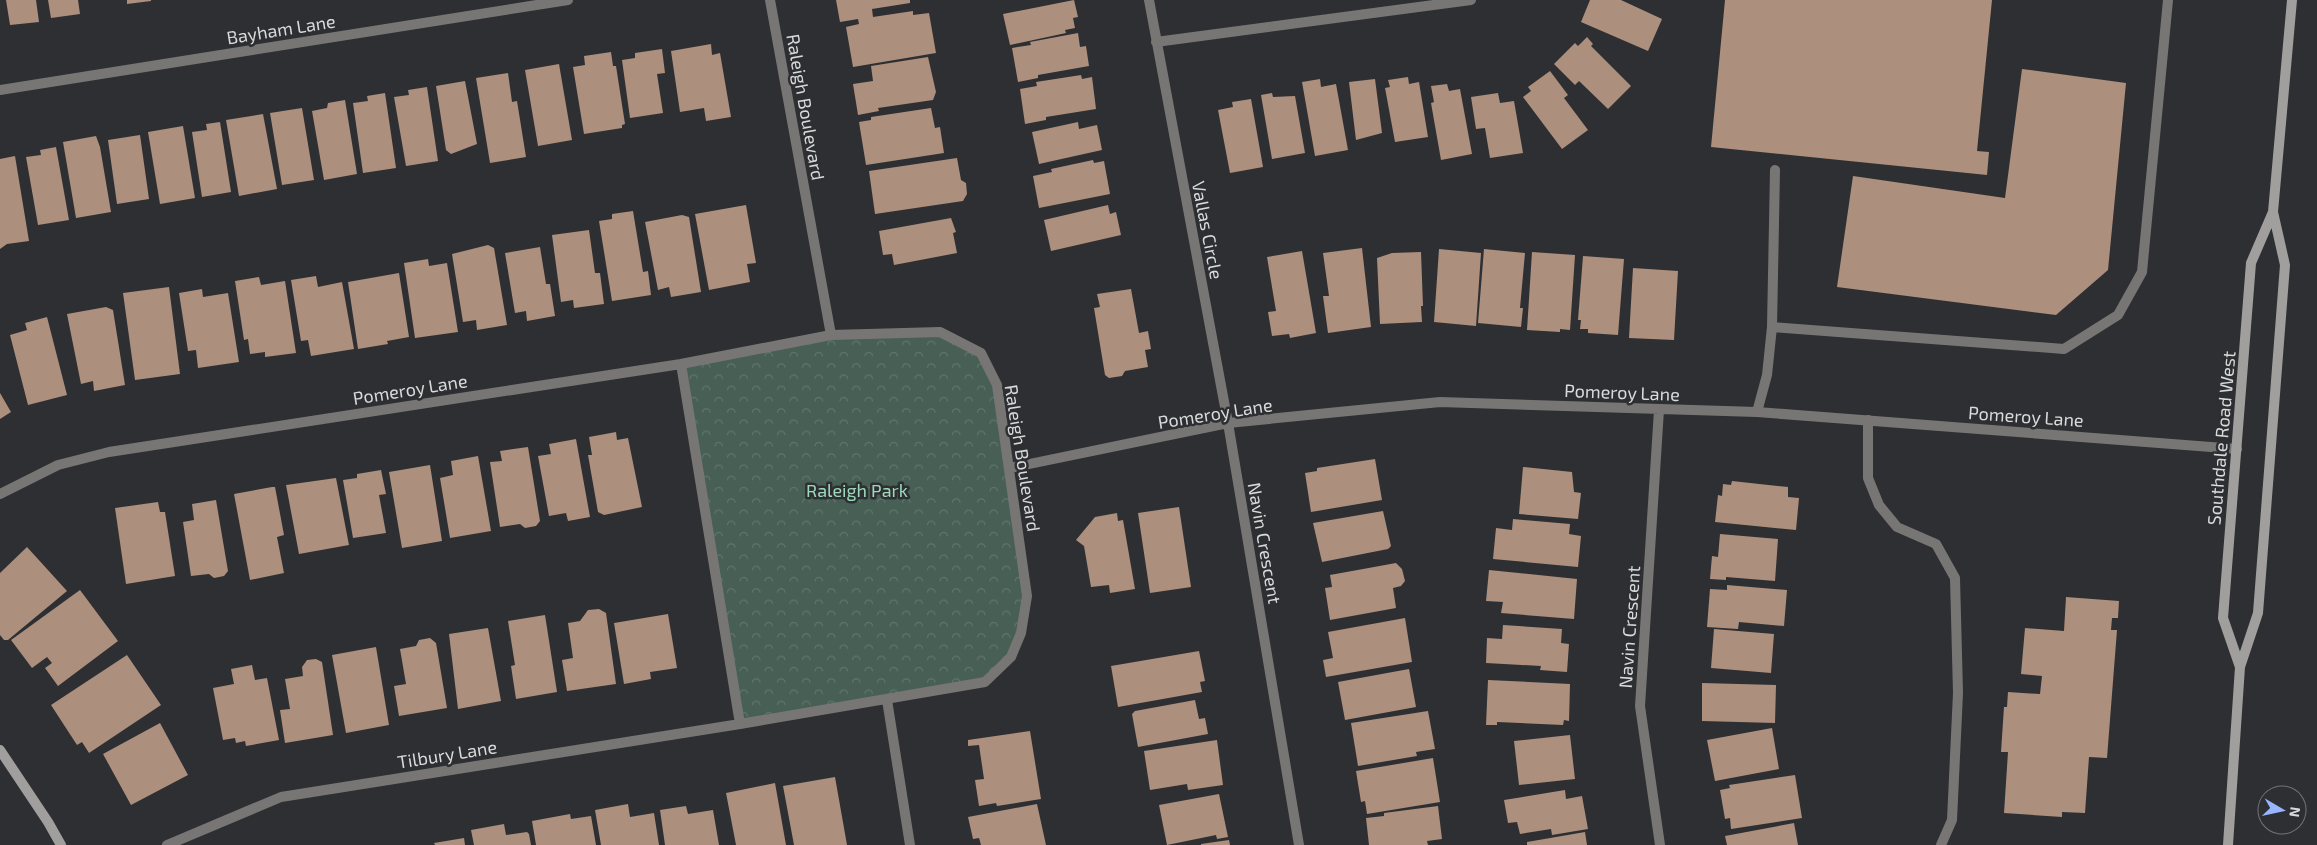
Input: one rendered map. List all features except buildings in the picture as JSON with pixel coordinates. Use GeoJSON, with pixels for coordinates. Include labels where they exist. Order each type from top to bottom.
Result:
{"type":"FeatureCollection","features":[{"type":"Feature","properties":{"kind":"main road","name":"Southdale Road West"},"geometry":{"type":"LineString","coordinates":[[2240,667],[2223,618],[2252,263],[2273,212],[2292,0]]}},
{"type":"Feature","properties":{"kind":"main road","name":"Southdale Road West"},"geometry":{"type":"LineString","coordinates":[[2228,845],[2240,667],[2258,613],[2285,265],[2273,212]]}},
{"type":"Feature","properties":{"kind":"main road"},"geometry":{"type":"LineString","coordinates":[[0,750],[61,845]]}},
{"type":"Feature","properties":{"kind":"street","name":"Bayham Lane"},"geometry":{"type":"LineString","coordinates":[[0,90],[568,0]]}},
{"type":"Feature","properties":{"kind":"street","name":"Raleigh Boulevard"},"geometry":{"type":"LineString","coordinates":[[740,724],[985,682],[1011,657],[1021,633],[1027,596],[997,385],[981,353],[940,332],[831,335],[770,0]]}},
{"type":"Feature","properties":{"kind":"street","name":"Vallas Circle"},"geometry":{"type":"LineString","coordinates":[[1149,0],[1228,423]]}},
{"type":"Feature","properties":{"kind":"street"},"geometry":{"type":"LineString","coordinates":[[1156,42],[1471,0]]}},
{"type":"Feature","properties":{"kind":"street"},"geometry":{"type":"LineString","coordinates":[[1772,327],[2064,349],[2118,314],[2142,272],[2168,0]]}},
{"type":"Feature","properties":{"kind":"street"},"geometry":{"type":"LineString","coordinates":[[1757,412],[1767,375],[1772,327],[1775,170]]}},
{"type":"Feature","properties":{"kind":"street","name":"Pomeroy Lane"},"geometry":{"type":"LineString","coordinates":[[0,494],[58,465],[109,452],[681,364],[831,335]]}},
{"type":"Feature","properties":{"kind":"street"},"geometry":{"type":"LineString","coordinates":[[681,364],[740,724]]}},
{"type":"Feature","properties":{"kind":"street","name":"Pomeroy Lane"},"geometry":{"type":"LineString","coordinates":[[1010,468],[1228,423],[1440,402],[1757,412],[2237,449]]}},
{"type":"Feature","properties":{"kind":"street","name":"Navin Crescent"},"geometry":{"type":"LineString","coordinates":[[1659,410],[1640,706],[1660,845]]}},
{"type":"Feature","properties":{"kind":"street"},"geometry":{"type":"LineString","coordinates":[[1868,420],[1868,478],[1879,506],[1897,527],[1936,544],[1955,578],[1958,693],[1952,820],[1941,845]]}},
{"type":"Feature","properties":{"kind":"street","name":"Navin Crescent"},"geometry":{"type":"LineString","coordinates":[[1228,423],[1300,845]]}},
{"type":"Feature","properties":{"kind":"street"},"geometry":{"type":"LineString","coordinates":[[887,700],[910,845]]}},
{"type":"Feature","properties":{"kind":"street","name":"Tilbury Lane"},"geometry":{"type":"LineString","coordinates":[[167,845],[282,797],[740,724]]}},
{"type":"Feature","properties":{"kind":"green space","name":"Raleigh Park"},"geometry":{"type":"Polygon","coordinates":[[[940,332],[981,353],[997,385],[1027,596],[1011,657],[985,682],[740,724],[681,364],[831,335],[940,332]]]}}]}
